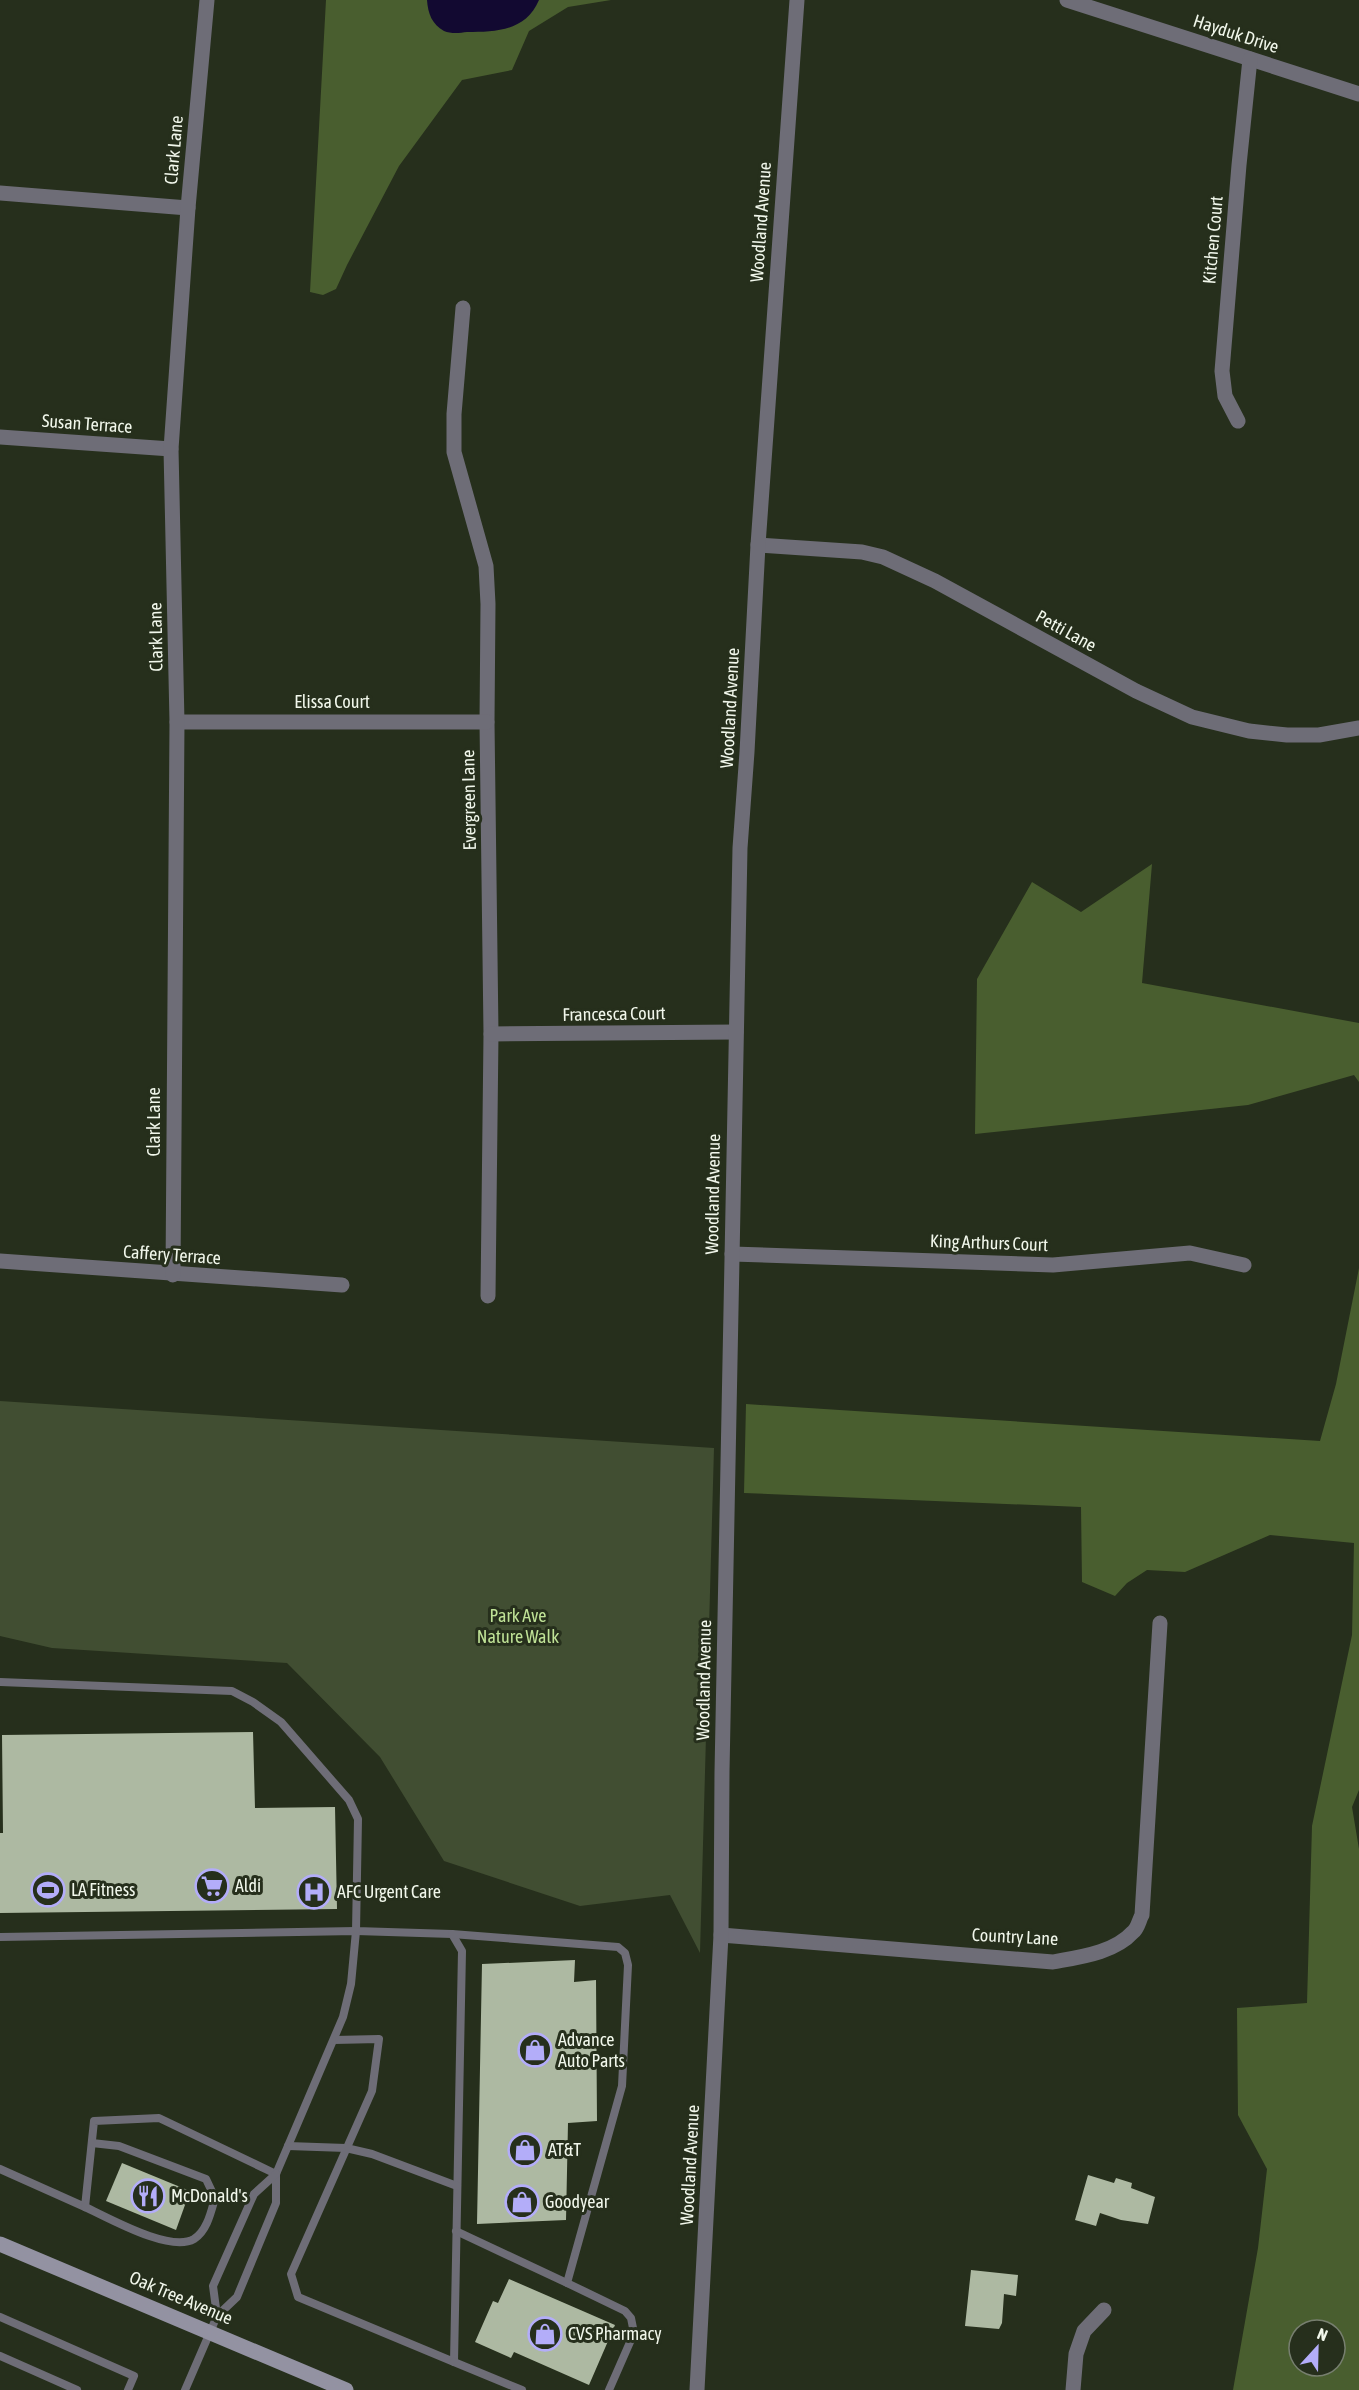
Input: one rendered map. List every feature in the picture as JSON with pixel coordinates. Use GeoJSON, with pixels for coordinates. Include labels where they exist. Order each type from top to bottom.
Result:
{"type":"FeatureCollection","features":[{"type":"Feature","properties":{"kind":"main road","name":"Oak Tree Avenue"},"geometry":{"type":"LineString","coordinates":[[0,2244],[346,2390]]}},
{"type":"Feature","properties":{"kind":"street","name":"Clark Lane"},"geometry":{"type":"LineString","coordinates":[[173,1275],[177,722],[171,449],[188,208],[207,0]]}},
{"type":"Feature","properties":{"kind":"street","name":"Woodland Avenue"},"geometry":{"type":"LineString","coordinates":[[697,2390],[721,1935],[722,1760],[740,848],[758,545],[797,0]]}},
{"type":"Feature","properties":{"kind":"street","name":"Hayduk Drive"},"geometry":{"type":"LineString","coordinates":[[1067,0],[1359,94]]}},
{"type":"Feature","properties":{"kind":"street","name":"Kitchen Court"},"geometry":{"type":"LineString","coordinates":[[1238,421],[1226,396],[1222,371],[1250,59]]}},
{"type":"Feature","properties":{"kind":"street"},"geometry":{"type":"LineString","coordinates":[[0,193],[188,208]]}},
{"type":"Feature","properties":{"kind":"street","name":"Evergreen Lane"},"geometry":{"type":"LineString","coordinates":[[463,308],[454,414],[454,452],[486,566],[488,604],[487,722],[491,1034],[488,1296]]}},
{"type":"Feature","properties":{"kind":"street","name":"Susan Terrace"},"geometry":{"type":"LineString","coordinates":[[0,437],[171,449]]}},
{"type":"Feature","properties":{"kind":"street","name":"Petti Lane"},"geometry":{"type":"LineString","coordinates":[[758,545],[862,552],[883,557],[935,581],[1136,692],[1192,717],[1249,731],[1287,735],[1319,735],[1359,728]]}},
{"type":"Feature","properties":{"kind":"street","name":"Elissa Court"},"geometry":{"type":"LineString","coordinates":[[177,722],[487,722]]}},
{"type":"Feature","properties":{"kind":"street","name":"Francesca Court"},"geometry":{"type":"LineString","coordinates":[[491,1034],[736,1032]]}},
{"type":"Feature","properties":{"kind":"street","name":"King Arthurs Court"},"geometry":{"type":"LineString","coordinates":[[732,1254],[1053,1265],[1190,1253],[1244,1264]]}},
{"type":"Feature","properties":{"kind":"street","name":"Caffery Terrace"},"geometry":{"type":"LineString","coordinates":[[0,1261],[173,1275],[342,1285]]}},
{"type":"Feature","properties":{"kind":"street","name":"Country Lane"},"geometry":{"type":"LineString","coordinates":[[721,1935],[1053,1962],[1091,1955],[1122,1942],[1135,1931],[1142,1915],[1160,1623]]}},
{"type":"Feature","properties":{"kind":"street"},"geometry":{"type":"LineString","coordinates":[[1072,2390],[1076,2354],[1084,2331],[1104,2310]]}},
{"type":"Feature","properties":{"kind":"lane"},"geometry":{"type":"LineString","coordinates":[[0,1682],[232,1691],[253,1702],[281,1722],[349,1800],[358,1820],[356,1931],[351,1984],[343,2017],[276,2174],[276,2203],[237,2297],[217,2316],[188,2389]]}},
{"type":"Feature","properties":{"kind":"lane"},"geometry":{"type":"LineString","coordinates":[[0,1937],[356,1931],[453,1934],[618,1947],[625,1953],[628,1965],[622,2086],[567,2283]]}},
{"type":"Feature","properties":{"kind":"lane"},"geometry":{"type":"LineString","coordinates":[[453,1934],[462,1952],[454,2362]]}},
{"type":"Feature","properties":{"kind":"lane"},"geometry":{"type":"LineString","coordinates":[[333,2040],[379,2039],[372,2091],[291,2274],[298,2297],[522,2390]]}},
{"type":"Feature","properties":{"kind":"lane"},"geometry":{"type":"LineString","coordinates":[[85,2207],[94,2121],[159,2118],[276,2174]]}},
{"type":"Feature","properties":{"kind":"lane"},"geometry":{"type":"LineString","coordinates":[[0,2169],[163,2241],[180,2243],[195,2239],[207,2223],[215,2198],[206,2179],[119,2146],[92,2143]]}},
{"type":"Feature","properties":{"kind":"lane"},"geometry":{"type":"LineString","coordinates":[[288,2146],[346,2148],[372,2154],[457,2186]]}},
{"type":"Feature","properties":{"kind":"lane"},"geometry":{"type":"LineString","coordinates":[[217,2316],[213,2286],[254,2194],[276,2174]]}},
{"type":"Feature","properties":{"kind":"lane"},"geometry":{"type":"LineString","coordinates":[[456,2230],[625,2311],[631,2318],[634,2333],[609,2390]]}},
{"type":"Feature","properties":{"kind":"lane"},"geometry":{"type":"LineString","coordinates":[[0,2317],[134,2376],[128,2390]]}},
{"type":"Feature","properties":{"kind":"lane"},"geometry":{"type":"LineString","coordinates":[[0,2356],[76,2390]]}},
{"type":"Feature","properties":{"kind":"green space"},"geometry":{"type":"Polygon","coordinates":[[[326,0],[611,0],[568,7],[529,31],[512,70],[462,80],[399,166],[336,289],[323,295],[310,292],[326,0]]]}},
{"type":"Feature","properties":{"kind":"green space"},"geometry":{"type":"Polygon","coordinates":[[[1152,864],[1142,983],[1359,1023],[1359,1082],[1354,1075],[1248,1105],[975,1134],[977,979],[1032,882],[1081,912],[1152,864]]]}},
{"type":"Feature","properties":{"kind":"green space"},"geometry":{"type":"Polygon","coordinates":[[[1359,1268],[1359,1790],[1352,1807],[1359,1849],[1359,2390],[1233,2390],[1258,2248],[1267,2169],[1238,2115],[1237,2008],[1307,2003],[1312,1826],[1352,1635],[1354,1543],[1270,1535],[1185,1572],[1147,1570],[1127,1583],[1115,1596],[1082,1582],[1081,1507],[744,1493],[746,1404],[1320,1441],[1336,1384],[1359,1268]]]}},
{"type":"Feature","properties":{"kind":"green space","name":"Park Ave Nature Walk"},"geometry":{"type":"Polygon","coordinates":[[[0,1401],[714,1448],[700,1953],[670,1895],[580,1906],[444,1861],[380,1757],[287,1663],[52,1648],[0,1636],[0,1401]]]}},
{"type":"Feature","properties":{"kind":"shaded area"},"geometry":{"type":"Polygon","coordinates":[[[427,0],[539,0],[526,18],[509,28],[450,33],[436,25],[430,14],[427,0]]]}},
{"type":"Feature","properties":{"kind":"building"},"geometry":{"type":"Polygon","coordinates":[[[253,1732],[255,1808],[335,1807],[337,1909],[0,1913],[0,1833],[3,1833],[2,1735],[253,1732]]]}},
{"type":"Feature","properties":{"kind":"building"},"geometry":{"type":"Polygon","coordinates":[[[575,1960],[574,1982],[596,1980],[597,2121],[568,2123],[566,2220],[477,2224],[482,1964],[575,1960]]]}},
{"type":"Feature","properties":{"kind":"building","name":"McDonald's"},"geometry":{"type":"Polygon","coordinates":[[[122,2163],[190,2191],[176,2230],[106,2201],[122,2163]]]}},
{"type":"Feature","properties":{"kind":"building"},"geometry":{"type":"Polygon","coordinates":[[[1088,2175],[1114,2183],[1116,2178],[1132,2183],[1131,2188],[1155,2197],[1148,2224],[1121,2220],[1100,2213],[1096,2226],[1075,2220],[1088,2175]]]}},
{"type":"Feature","properties":{"kind":"building"},"geometry":{"type":"Polygon","coordinates":[[[971,2270],[1018,2275],[1016,2296],[1004,2294],[1002,2323],[999,2329],[965,2326],[971,2270]]]}},
{"type":"Feature","properties":{"kind":"building","name":"CVS Pharmacy"},"geometry":{"type":"Polygon","coordinates":[[[509,2279],[615,2325],[589,2385],[514,2352],[511,2358],[475,2342],[493,2301],[498,2303],[509,2279]]]}},
{"type":"Feature","properties":{"kind":"place","name":"Aldi"},"geometry":{"type":"Point","coordinates":[212,1886]}},
{"type":"Feature","properties":{"kind":"place","name":"LA Fitness"},"geometry":{"type":"Point","coordinates":[48,1890]}},
{"type":"Feature","properties":{"kind":"place","name":"AFC Urgent Care"},"geometry":{"type":"Point","coordinates":[314,1892]}},
{"type":"Feature","properties":{"kind":"place","name":"Advance Auto Parts"},"geometry":{"type":"Point","coordinates":[535,2050]}},
{"type":"Feature","properties":{"kind":"place","name":"AT&T"},"geometry":{"type":"Point","coordinates":[525,2150]}},
{"type":"Feature","properties":{"kind":"place","name":"McDonald's"},"geometry":{"type":"Point","coordinates":[148,2196]}},
{"type":"Feature","properties":{"kind":"place","name":"Goodyear"},"geometry":{"type":"Point","coordinates":[522,2202]}},
{"type":"Feature","properties":{"kind":"place","name":"CVS Pharmacy"},"geometry":{"type":"Point","coordinates":[545,2334]}}]}
